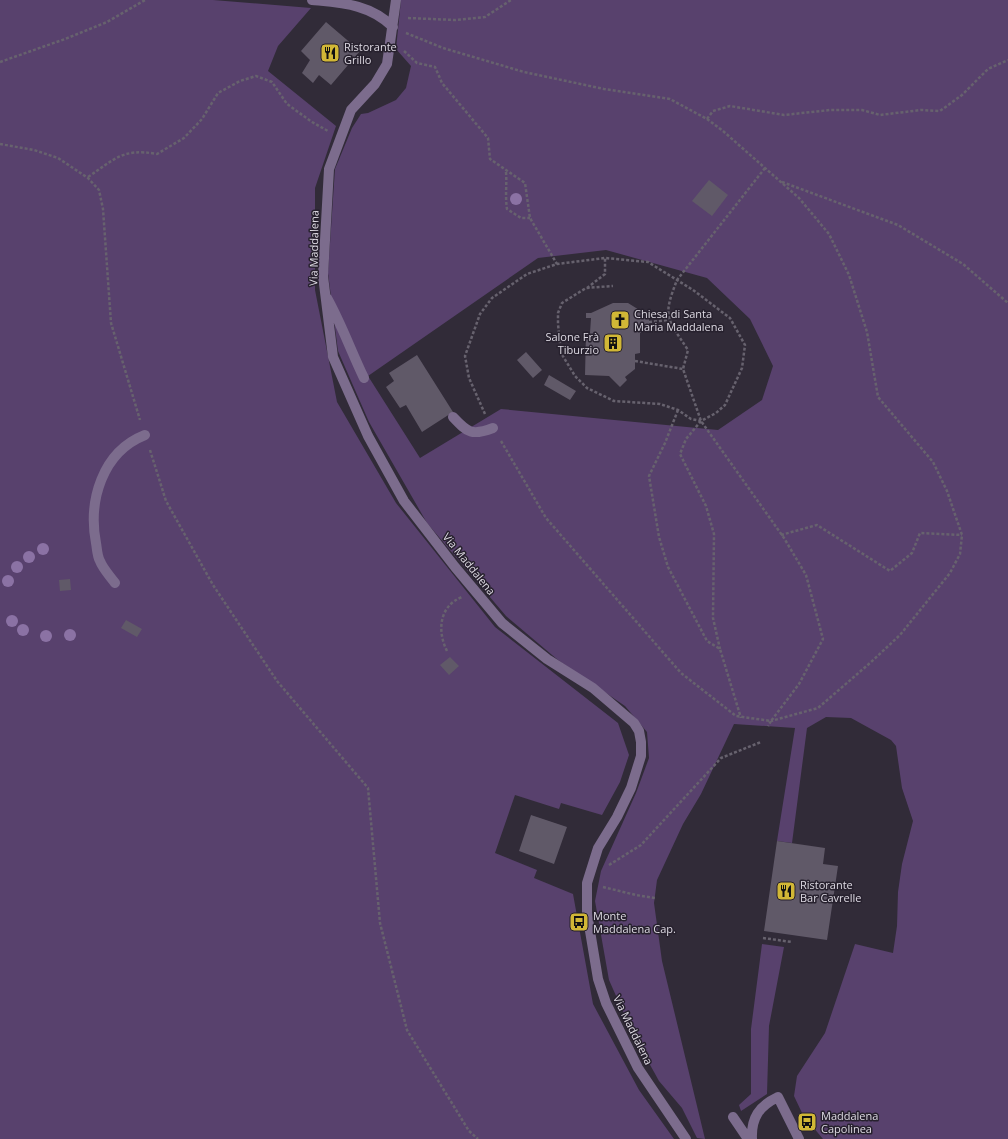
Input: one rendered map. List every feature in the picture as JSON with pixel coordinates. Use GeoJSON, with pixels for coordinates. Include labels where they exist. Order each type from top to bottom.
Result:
{"type":"FeatureCollection","features":[{"type":"Feature","properties":{"kind":"street"},"geometry":{"type":"LineString","coordinates":[[312,0],[352,4],[364,8],[385,20],[393,22]]}},
{"type":"Feature","properties":{"kind":"street","name":"Via Maddalena"},"geometry":{"type":"LineString","coordinates":[[396,0],[387,64],[375,84],[351,110],[329,169],[323,276],[333,357],[368,436],[404,501],[502,624],[547,658],[593,688],[634,723],[639,731],[641,756],[631,788],[617,817],[598,848],[588,880],[587,913],[598,979],[606,1003],[638,1068],[686,1139]]}},
{"type":"Feature","properties":{"kind":"street"},"geometry":{"type":"LineString","coordinates":[[325,293],[340,320],[342,331],[364,378]]}},
{"type":"Feature","properties":{"kind":"street"},"geometry":{"type":"LineString","coordinates":[[453,417],[467,431],[479,433],[493,428]]}},
{"type":"Feature","properties":{"kind":"street"},"geometry":{"type":"LineString","coordinates":[[115,583],[99,560],[93,529],[95,495],[109,463],[134,440],[145,435]]}},
{"type":"Feature","properties":{"kind":"street"},"geometry":{"type":"LineString","coordinates":[[752,1139],[752,1128],[760,1108],[778,1097],[799,1139]]}},
{"type":"Feature","properties":{"kind":"street"},"geometry":{"type":"LineString","coordinates":[[733,1117],[748,1139]]}},
{"type":"Feature","properties":{"kind":"path"},"geometry":{"type":"LineString","coordinates":[[0,62],[65,39],[107,22],[145,0]]}},
{"type":"Feature","properties":{"kind":"path"},"geometry":{"type":"LineString","coordinates":[[393,22],[455,20],[485,17],[511,0]]}},
{"type":"Feature","properties":{"kind":"path"},"geometry":{"type":"LineString","coordinates":[[393,22],[443,48],[524,72],[604,89],[670,99],[707,119],[723,131],[799,198],[829,234],[848,275],[867,332],[878,397],[933,462],[947,492],[962,534],[960,554],[950,573],[900,635],[818,708],[771,721],[741,718],[681,673],[546,518],[493,428],[468,378],[465,356],[480,314],[492,298],[526,274],[557,264],[605,258],[648,262],[677,280],[730,318],[745,345],[742,368],[725,405],[716,413],[702,421],[686,439],[680,454],[706,506],[714,534],[713,618],[720,649],[741,718]]}},
{"type":"Feature","properties":{"kind":"path"},"geometry":{"type":"LineString","coordinates":[[393,22],[404,51],[417,63],[435,67],[442,83],[488,138],[490,159],[506,172],[524,183],[530,218],[557,264]]}},
{"type":"Feature","properties":{"kind":"path"},"geometry":{"type":"LineString","coordinates":[[707,119],[713,111],[730,106],[784,115],[830,110],[862,110],[880,115],[921,110],[940,111],[962,95],[988,70],[1008,60]]}},
{"type":"Feature","properties":{"kind":"path"},"geometry":{"type":"LineString","coordinates":[[88,178],[126,153],[141,151],[157,154],[184,138],[202,119],[218,93],[240,81],[256,76],[272,82],[287,104],[340,138]]}},
{"type":"Feature","properties":{"kind":"path"},"geometry":{"type":"LineString","coordinates":[[0,144],[34,150],[58,158],[88,178],[99,190],[103,210],[111,323],[166,501],[213,585],[277,681],[368,788],[380,923],[407,1030],[469,1131],[478,1139]]}},
{"type":"Feature","properties":{"kind":"path"},"geometry":{"type":"LineString","coordinates":[[765,168],[677,280],[668,302],[668,320],[688,350],[683,369],[702,421],[781,535],[806,575],[822,639],[799,684],[768,726]]}},
{"type":"Feature","properties":{"kind":"path"},"geometry":{"type":"LineString","coordinates":[[506,172],[507,184],[505,197],[507,209],[521,218],[530,218]]}},
{"type":"Feature","properties":{"kind":"path"},"geometry":{"type":"LineString","coordinates":[[780,182],[898,225],[963,264],[1008,303]]}},
{"type":"Feature","properties":{"kind":"path"},"geometry":{"type":"LineString","coordinates":[[605,258],[605,274],[562,304],[558,313],[561,354],[575,376],[587,388],[614,401],[660,404],[678,410],[691,419],[702,421]]}},
{"type":"Feature","properties":{"kind":"path"},"geometry":{"type":"LineString","coordinates":[[586,288],[613,286]]}},
{"type":"Feature","properties":{"kind":"path"},"geometry":{"type":"LineString","coordinates":[[649,322],[668,320]]}},
{"type":"Feature","properties":{"kind":"path"},"geometry":{"type":"LineString","coordinates":[[635,361],[683,369]]}},
{"type":"Feature","properties":{"kind":"path"},"geometry":{"type":"LineString","coordinates":[[678,410],[665,443],[649,476],[659,537],[668,567],[707,641],[720,649]]}},
{"type":"Feature","properties":{"kind":"path"},"geometry":{"type":"LineString","coordinates":[[781,535],[817,525],[890,571],[912,553],[920,533],[962,534]]}},
{"type":"Feature","properties":{"kind":"path"},"geometry":{"type":"LineString","coordinates":[[447,651],[442,641],[441,625],[444,612],[452,601],[463,597],[480,597]]}},
{"type":"Feature","properties":{"kind":"path"},"geometry":{"type":"LineString","coordinates":[[588,880],[642,845],[721,758],[760,742]]}},
{"type":"Feature","properties":{"kind":"path"},"geometry":{"type":"LineString","coordinates":[[588,880],[636,895],[655,898]]}},
{"type":"Feature","properties":{"kind":"path"},"geometry":{"type":"LineString","coordinates":[[763,938],[792,942]]}},
{"type":"Feature","properties":{"kind":"shaded area"},"geometry":{"type":"Polygon","coordinates":[[[0,0],[213,0],[311,8],[278,46],[268,71],[336,126],[315,188],[315,290],[337,402],[396,503],[495,627],[618,723],[629,755],[620,782],[602,815],[561,803],[559,809],[515,795],[495,853],[537,870],[534,878],[573,894],[593,1004],[639,1090],[674,1139],[0,1139],[0,0]]]}},
{"type":"Feature","properties":{"kind":"shaded area"},"geometry":{"type":"Polygon","coordinates":[[[401,0],[1008,0],[1008,1139],[823,1139],[803,1115],[794,1096],[797,1076],[825,1033],[855,944],[893,953],[897,926],[898,892],[902,864],[913,821],[902,788],[896,746],[891,740],[851,718],[826,717],[807,728],[792,843],[777,841],[795,728],[734,724],[701,794],[683,824],[657,880],[654,903],[662,961],[705,1139],[697,1138],[682,1108],[659,1081],[633,1034],[609,980],[595,901],[601,871],[636,793],[649,758],[647,732],[625,706],[558,660],[506,616],[427,523],[369,422],[338,351],[328,273],[335,169],[352,128],[361,114],[368,113],[396,100],[406,88],[411,66],[396,49],[401,0]],[[606,250],[538,258],[368,376],[420,458],[501,409],[718,430],[762,400],[773,366],[750,319],[707,278],[606,250]]]}},
{"type":"Feature","properties":{"kind":"shaded area"},"geometry":{"type":"Polygon","coordinates":[[[762,944],[784,947],[769,1026],[767,1094],[741,1111],[739,1105],[751,1094],[751,1029],[762,944]]]}},
{"type":"Feature","properties":{"kind":"building"},"geometry":{"type":"Polygon","coordinates":[[[326,22],[360,51],[331,85],[319,75],[313,83],[302,73],[310,60],[301,51],[326,22]]]}},
{"type":"Feature","properties":{"kind":"building"},"geometry":{"type":"Polygon","coordinates":[[[709,180],[728,195],[712,216],[692,201],[709,180]]]}},
{"type":"Feature","properties":{"kind":"building","name":"Salone Frà Tiburzio"},"geometry":{"type":"Polygon","coordinates":[[[613,303],[628,303],[649,316],[649,327],[640,333],[640,353],[635,354],[635,369],[625,377],[627,380],[620,387],[609,376],[585,375],[586,333],[590,333],[591,318],[586,318],[586,313],[591,313],[613,303]]]}},
{"type":"Feature","properties":{"kind":"building"},"geometry":{"type":"Polygon","coordinates":[[[526,352],[542,370],[533,378],[517,360],[526,352]]]}},
{"type":"Feature","properties":{"kind":"building"},"geometry":{"type":"Polygon","coordinates":[[[417,355],[453,412],[422,432],[406,405],[400,408],[386,387],[394,381],[389,373],[417,355]]]}},
{"type":"Feature","properties":{"kind":"building"},"geometry":{"type":"Polygon","coordinates":[[[549,375],[576,391],[570,400],[544,385],[549,375]]]}},
{"type":"Feature","properties":{"kind":"building"},"geometry":{"type":"Polygon","coordinates":[[[70,579],[71,590],[60,591],[59,580],[70,579]]]}},
{"type":"Feature","properties":{"kind":"building"},"geometry":{"type":"Polygon","coordinates":[[[126,620],[142,629],[137,637],[121,628],[126,620]]]}},
{"type":"Feature","properties":{"kind":"building"},"geometry":{"type":"Polygon","coordinates":[[[450,657],[459,666],[449,675],[440,665],[450,657]]]}},
{"type":"Feature","properties":{"kind":"building"},"geometry":{"type":"Polygon","coordinates":[[[531,815],[567,827],[554,864],[519,851],[531,815]]]}},
{"type":"Feature","properties":{"kind":"building"},"geometry":{"type":"Polygon","coordinates":[[[777,841],[825,848],[823,864],[838,866],[827,940],[764,931],[777,841]]]}},
{"type":"Feature","properties":{"kind":"place","name":"Ristorante Grillo"},"geometry":{"type":"Point","coordinates":[330,53]}},
{"type":"Feature","properties":{"kind":"place","name":"Chiesa di Santa Maria Maddalena"},"geometry":{"type":"Point","coordinates":[620,320]}},
{"type":"Feature","properties":{"kind":"place","name":"Salone Frà Tiburzio"},"geometry":{"type":"Point","coordinates":[613,343]}},
{"type":"Feature","properties":{"kind":"place","name":"Ristorante Bar Cavrelle"},"geometry":{"type":"Point","coordinates":[786,891]}},
{"type":"Feature","properties":{"kind":"place","name":"Monte Maddalena Cap."},"geometry":{"type":"Point","coordinates":[579,922]}},
{"type":"Feature","properties":{"kind":"place","name":"Maddalena Capolinea"},"geometry":{"type":"Point","coordinates":[807,1122]}}]}
